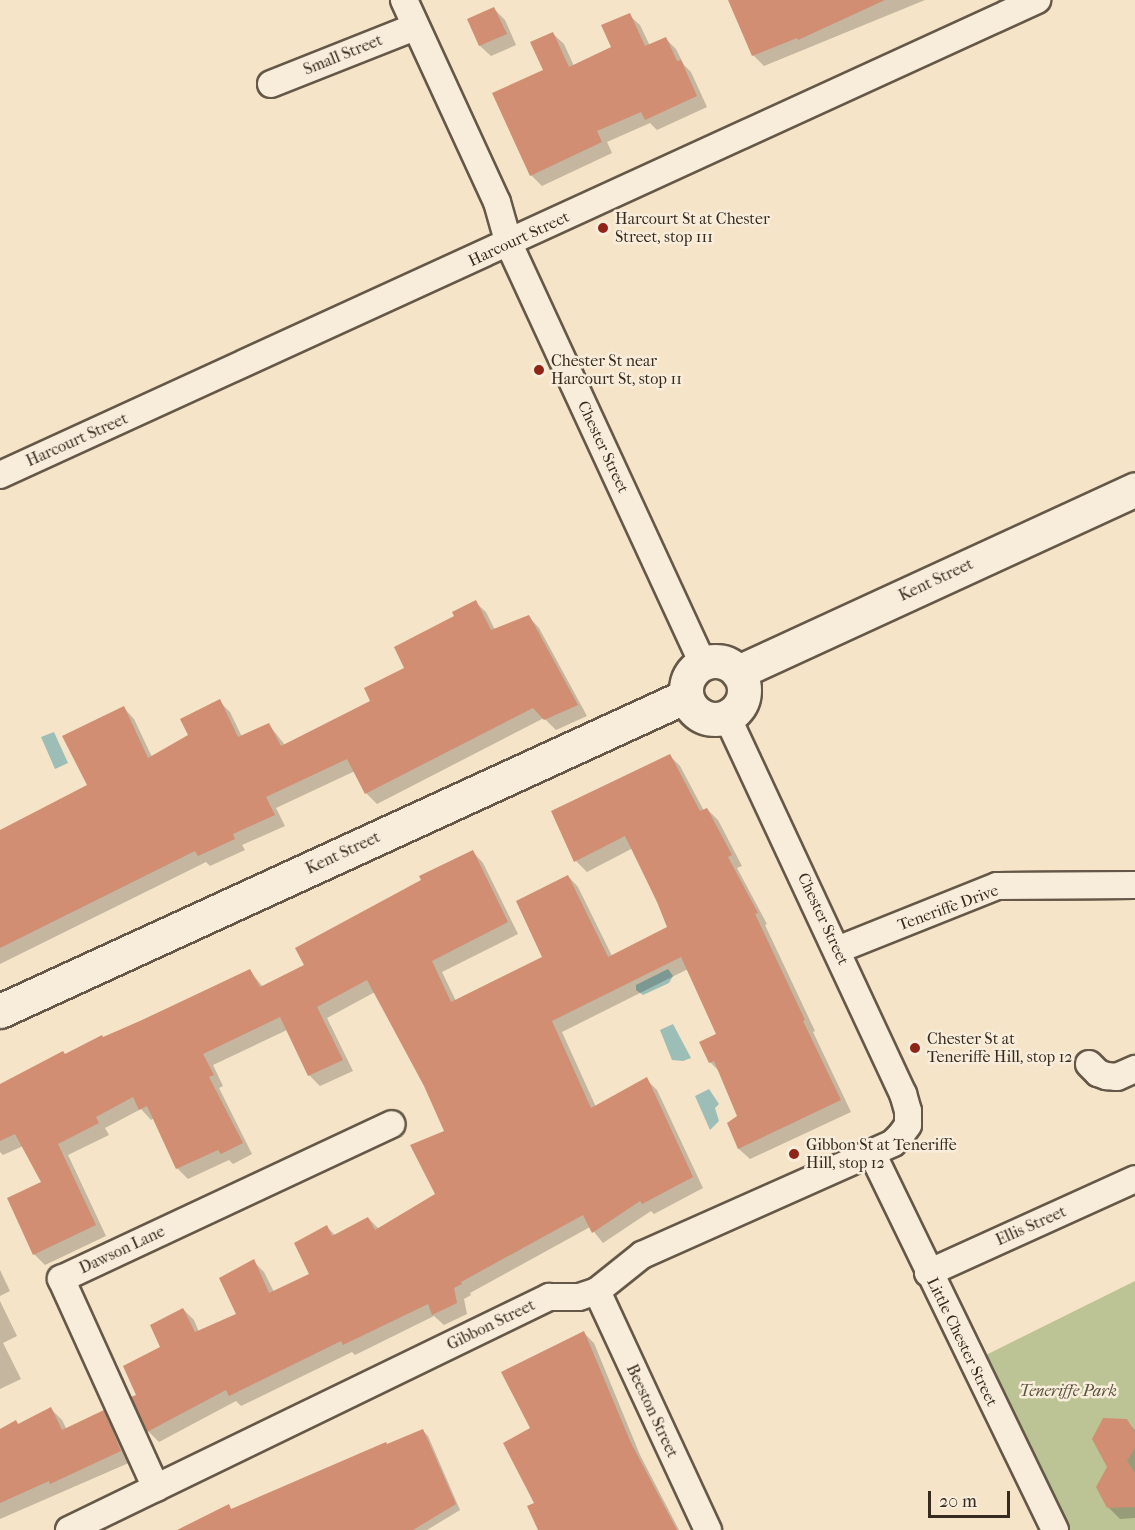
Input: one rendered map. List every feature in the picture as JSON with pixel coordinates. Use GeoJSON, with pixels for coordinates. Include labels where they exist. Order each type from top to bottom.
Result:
{"type":"FeatureCollection","features":[{"type":"Feature","properties":{"kind":"street","name":"Chester Street"},"geometry":{"type":"LineString","coordinates":[[404,0],[497,202],[509,244],[704,663]]}},
{"type":"Feature","properties":{"kind":"street","name":"Harcourt Street"},"geometry":{"type":"LineString","coordinates":[[0,475],[509,244],[1037,0]]}},
{"type":"Feature","properties":{"kind":"street","name":"Small Street"},"geometry":{"type":"LineString","coordinates":[[271,84],[416,27]]}},
{"type":"Feature","properties":{"kind":"street","name":"Kent Street"},"geometry":{"type":"LineString","coordinates":[[738,672],[1135,489]]}},
{"type":"Feature","properties":{"kind":"street"},"geometry":{"type":"LineString","coordinates":[[722,662],[738,672],[744,689],[740,705],[727,716],[719,719],[702,717],[695,711],[686,696],[689,676],[704,663],[722,662]]}},
{"type":"Feature","properties":{"kind":"street","name":"Kent Street"},"geometry":{"type":"LineString","coordinates":[[0,1011],[686,696]]}},
{"type":"Feature","properties":{"kind":"street","name":"Chester Street"},"geometry":{"type":"LineString","coordinates":[[727,716],[903,1094],[908,1111],[908,1125]]}},
{"type":"Feature","properties":{"kind":"street","name":"Teneriffe Drive"},"geometry":{"type":"LineString","coordinates":[[837,950],[997,886],[1135,885]]}},
{"type":"Feature","properties":{"kind":"street"},"geometry":{"type":"LineString","coordinates":[[1089,1064],[1098,1073],[1106,1076],[1117,1077],[1135,1069]]}},
{"type":"Feature","properties":{"kind":"street","name":"Dawson Lane"},"geometry":{"type":"LineString","coordinates":[[156,1488],[61,1279],[392,1124]]}},
{"type":"Feature","properties":{"kind":"street","name":"Gibbon Street"},"geometry":{"type":"LineString","coordinates":[[69,1530],[549,1297],[579,1297],[597,1292],[642,1255],[893,1143],[908,1125]]}},
{"type":"Feature","properties":{"kind":"street","name":"Little Chester Street"},"geometry":{"type":"LineString","coordinates":[[872,1153],[928,1273],[1055,1530]]}},
{"type":"Feature","properties":{"kind":"street","name":"Ellis Street"},"geometry":{"type":"LineString","coordinates":[[928,1273],[1135,1179]]}},
{"type":"Feature","properties":{"kind":"street","name":"Beeston Street"},"geometry":{"type":"LineString","coordinates":[[597,1292],[708,1530]]}},
{"type":"Feature","properties":{"kind":"green space","name":"Teneriffe Park"},"geometry":{"type":"Polygon","coordinates":[[[1135,1281],[1135,1530],[1067,1530],[975,1366],[988,1354],[1135,1281]]]}},
{"type":"Feature","properties":{"kind":"water"},"geometry":{"type":"Polygon","coordinates":[[[54,732],[68,763],[55,769],[41,737],[54,732]]]}},
{"type":"Feature","properties":{"kind":"water"},"geometry":{"type":"Polygon","coordinates":[[[668,969],[673,976],[669,983],[643,995],[636,990],[636,985],[668,969]]]}},
{"type":"Feature","properties":{"kind":"water"},"geometry":{"type":"Polygon","coordinates":[[[673,1024],[691,1058],[683,1061],[672,1060],[660,1030],[673,1024]]]}},
{"type":"Feature","properties":{"kind":"water"},"geometry":{"type":"Polygon","coordinates":[[[709,1089],[719,1104],[715,1108],[719,1121],[710,1130],[695,1096],[709,1089]]]}},
{"type":"Feature","properties":{"kind":"building"},"geometry":{"type":"Polygon","coordinates":[[[728,0],[885,0],[798,40],[797,38],[752,56],[728,0]]]}},
{"type":"Feature","properties":{"kind":"building"},"geometry":{"type":"Polygon","coordinates":[[[494,7],[507,34],[479,46],[467,19],[494,7]]]}},
{"type":"Feature","properties":{"kind":"building"},"geometry":{"type":"Polygon","coordinates":[[[630,13],[645,46],[666,37],[677,61],[681,60],[697,96],[645,120],[641,112],[597,131],[602,142],[530,176],[492,93],[543,70],[530,42],[553,32],[569,67],[611,47],[601,25],[630,13]]]}},
{"type":"Feature","properties":{"kind":"building"},"geometry":{"type":"Polygon","coordinates":[[[476,600],[491,630],[529,615],[578,705],[544,720],[533,708],[365,794],[347,759],[266,797],[275,815],[233,834],[235,839],[198,856],[195,851],[0,948],[0,830],[87,785],[62,736],[124,706],[148,758],[188,735],[180,719],[220,699],[238,737],[269,723],[281,746],[370,701],[364,688],[404,668],[394,647],[454,616],[452,612],[476,600]]]}},
{"type":"Feature","properties":{"kind":"building"},"geometry":{"type":"Polygon","coordinates":[[[670,754],[700,811],[707,808],[732,855],[728,857],[758,913],[755,914],[841,1100],[738,1149],[727,1123],[737,1116],[714,1061],[709,1063],[699,1042],[716,1034],[681,957],[552,1021],[591,1108],[647,1077],[693,1177],[642,1204],[640,1201],[592,1233],[583,1215],[461,1282],[462,1284],[454,1288],[457,1303],[432,1315],[428,1304],[343,1345],[341,1341],[229,1396],[226,1390],[147,1432],[131,1397],[136,1395],[123,1366],[160,1347],[150,1325],[183,1308],[195,1332],[236,1314],[219,1278],[254,1259],[269,1293],[309,1274],[294,1243],[327,1225],[332,1236],[368,1217],[375,1230],[435,1194],[410,1145],[444,1131],[424,1086],[367,980],[317,1007],[343,1060],[308,1076],[280,1017],[203,1054],[214,1075],[209,1077],[243,1143],[221,1154],[218,1150],[176,1169],[147,1106],[139,1110],[133,1097],[96,1117],[99,1123],[58,1144],[96,1225],[33,1255],[7,1198],[41,1182],[15,1134],[0,1141],[0,1084],[63,1051],[65,1054],[102,1035],[103,1037],[140,1021],[250,969],[260,987],[304,965],[295,948],[421,880],[419,876],[473,850],[508,922],[432,961],[451,1002],[542,957],[516,901],[568,875],[608,957],[667,927],[625,836],[574,862],[551,811],[670,754]]]}},
{"type":"Feature","properties":{"kind":"building"},"geometry":{"type":"Polygon","coordinates":[[[584,1331],[631,1443],[677,1530],[538,1530],[527,1506],[534,1503],[503,1443],[530,1428],[501,1372],[584,1331]]]}},
{"type":"Feature","properties":{"kind":"building"},"geometry":{"type":"Polygon","coordinates":[[[51,1407],[62,1430],[104,1410],[121,1451],[50,1484],[49,1481],[0,1503],[0,1429],[16,1420],[18,1424],[51,1407]]]}},
{"type":"Feature","properties":{"kind":"building"},"geometry":{"type":"Polygon","coordinates":[[[1103,1418],[1127,1419],[1135,1432],[1135,1448],[1127,1461],[1135,1473],[1135,1507],[1107,1508],[1096,1487],[1107,1467],[1092,1439],[1103,1418]]]}},
{"type":"Feature","properties":{"kind":"building"},"geometry":{"type":"Polygon","coordinates":[[[423,1429],[456,1504],[413,1530],[177,1530],[229,1504],[231,1509],[386,1442],[387,1444],[423,1429]]]}},
{"type":"Feature","properties":{"kind":"place","name":"Harcourt St at Chester Street, stop 111"},"geometry":{"type":"Point","coordinates":[603,228]}},
{"type":"Feature","properties":{"kind":"place","name":"Chester St near Harcourt St, stop 11"},"geometry":{"type":"Point","coordinates":[539,370]}},
{"type":"Feature","properties":{"kind":"place","name":"Chester St at Teneriffe Hill, stop 12"},"geometry":{"type":"Point","coordinates":[915,1048]}},
{"type":"Feature","properties":{"kind":"place","name":"Gibbon St at Teneriffe Hill, stop 12"},"geometry":{"type":"Point","coordinates":[794,1154]}}]}
